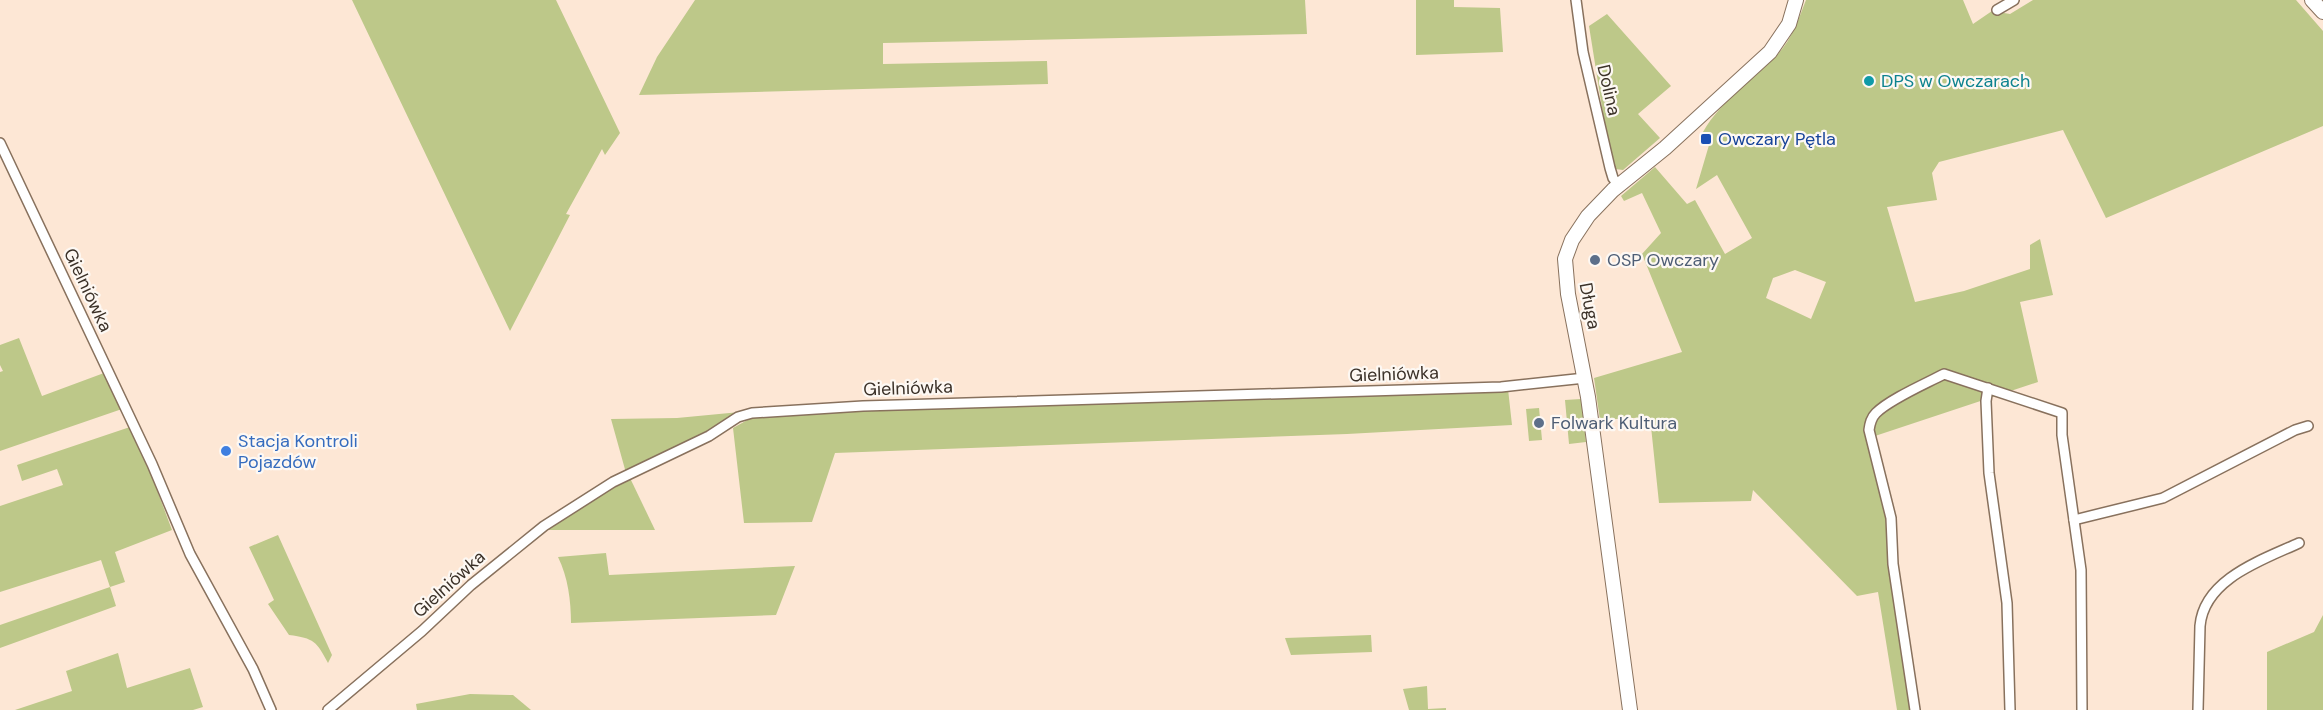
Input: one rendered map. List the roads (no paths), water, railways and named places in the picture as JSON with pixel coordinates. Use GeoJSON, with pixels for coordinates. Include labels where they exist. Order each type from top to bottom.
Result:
{"type":"FeatureCollection","features":[{"type":"Feature","properties":{"kind":"street","name":"Dolina"},"geometry":{"type":"LineString","coordinates":[[1576,0],[1584,52],[1607,157],[1613,178],[1618,185]]}},
{"type":"Feature","properties":{"kind":"street","name":"Długa"},"geometry":{"type":"LineString","coordinates":[[1630,710],[1585,378],[1568,294],[1565,259],[1572,240],[1588,216],[1618,185],[1665,148],[1770,52],[1789,24],[1796,0]]}},
{"type":"Feature","properties":{"kind":"street"},"geometry":{"type":"LineString","coordinates":[[1997,10],[2014,0]]}},
{"type":"Feature","properties":{"kind":"street"},"geometry":{"type":"LineString","coordinates":[[2312,0],[2323,12]]}},
{"type":"Feature","properties":{"kind":"street","name":"Gielniówka"},"geometry":{"type":"LineString","coordinates":[[0,143],[152,464],[190,554],[255,672],[271,710]]}},
{"type":"Feature","properties":{"kind":"street"},"geometry":{"type":"LineString","coordinates":[[1915,710],[1893,564],[1891,518],[1869,430],[1870,422],[1875,414],[1885,406],[1944,374],[2062,413],[2062,435],[2081,570],[2082,710]]}},
{"type":"Feature","properties":{"kind":"street","name":"Gielniówka"},"geometry":{"type":"LineString","coordinates":[[328,710],[422,631],[471,585],[544,526],[614,482],[709,436],[738,417],[752,413],[863,406],[1501,387],[1585,378]]}},
{"type":"Feature","properties":{"kind":"street"},"geometry":{"type":"LineString","coordinates":[[1988,388],[1986,401],[1989,483],[2007,603],[2010,710]]}},
{"type":"Feature","properties":{"kind":"street"},"geometry":{"type":"LineString","coordinates":[[2074,520],[2163,498],[2295,430],[2308,426]]}},
{"type":"Feature","properties":{"kind":"street"},"geometry":{"type":"LineString","coordinates":[[2198,710],[2200,626],[2201,614],[2205,606],[2225,581],[2299,543]]}},
{"type":"Feature","properties":{"kind":"place","name":"DPS w Owczarach"},"geometry":{"type":"Point","coordinates":[1869,81]}},
{"type":"Feature","properties":{"kind":"place","name":"Owczary Pętla"},"geometry":{"type":"Point","coordinates":[1706,139]}},
{"type":"Feature","properties":{"kind":"place","name":"OSP Owczary"},"geometry":{"type":"Point","coordinates":[1595,260]}},
{"type":"Feature","properties":{"kind":"place","name":"Folwark Kultura"},"geometry":{"type":"Point","coordinates":[1539,423]}},
{"type":"Feature","properties":{"kind":"place","name":"Stacja Kontroli Pojazdów"},"geometry":{"type":"Point","coordinates":[226,451]}}]}
